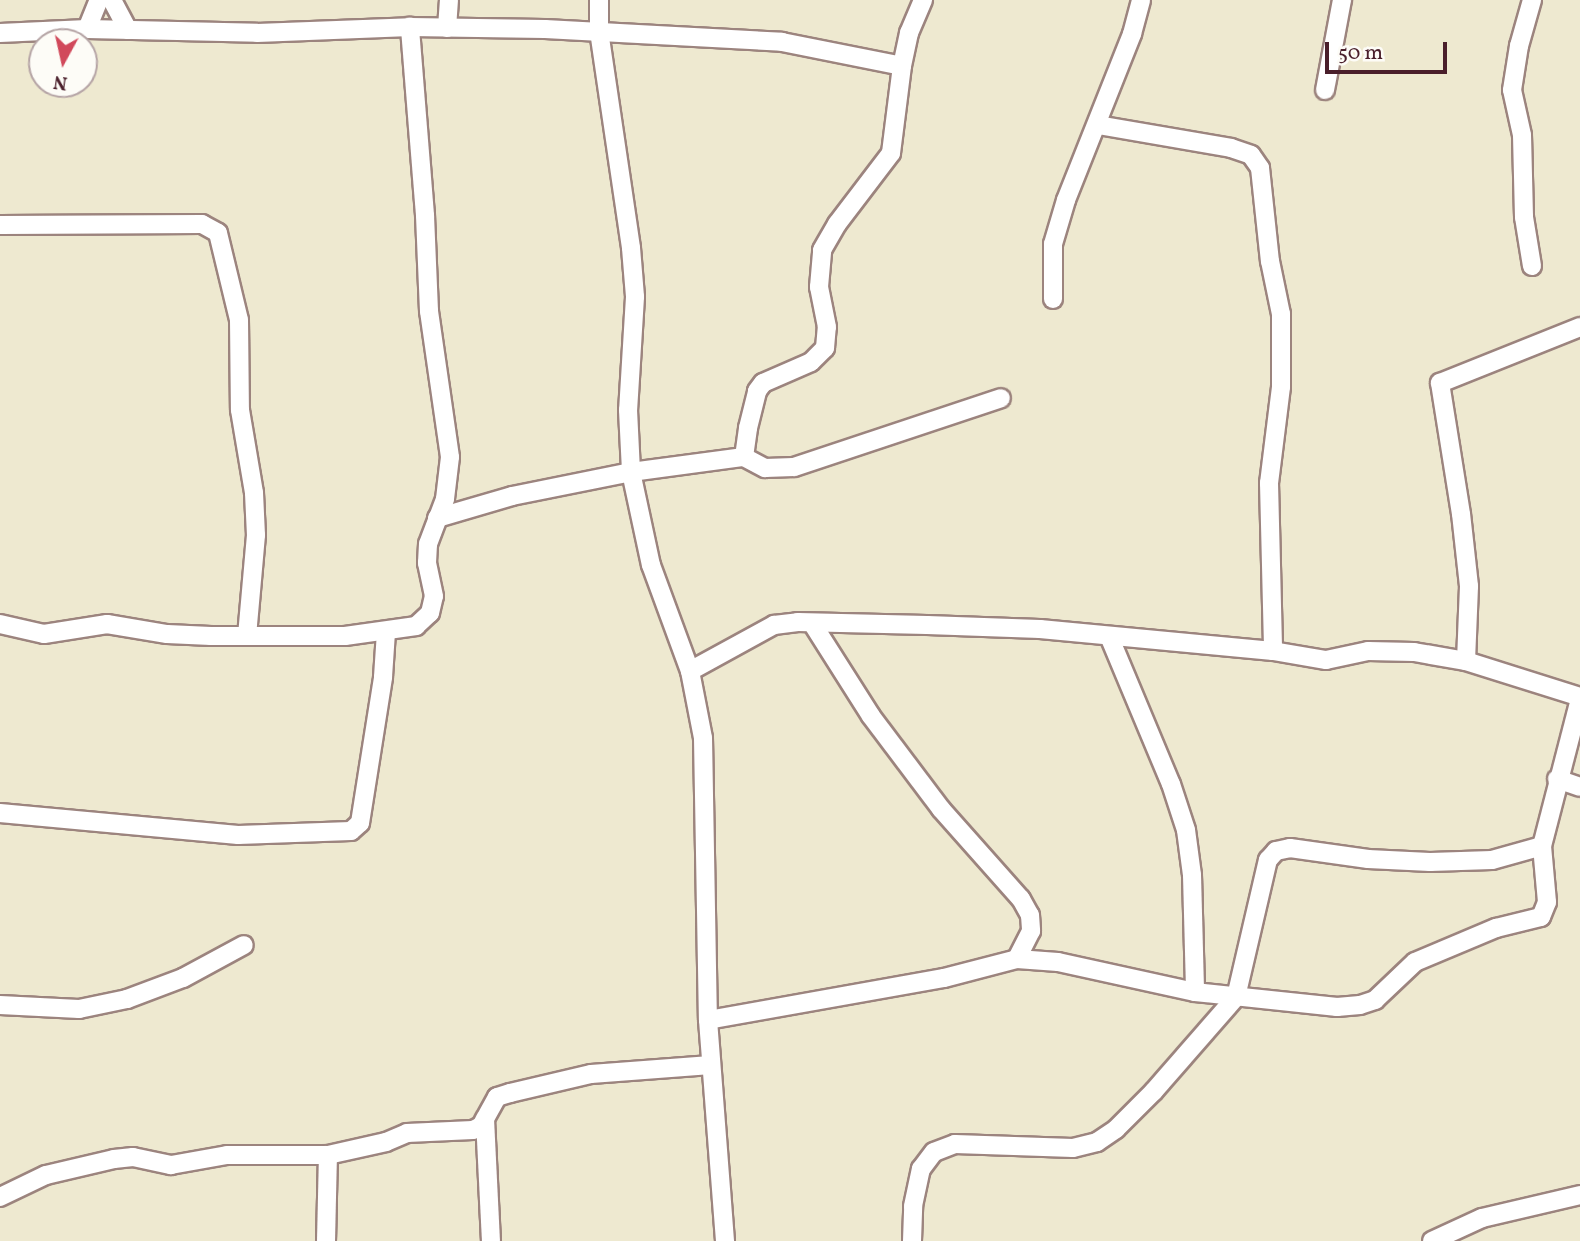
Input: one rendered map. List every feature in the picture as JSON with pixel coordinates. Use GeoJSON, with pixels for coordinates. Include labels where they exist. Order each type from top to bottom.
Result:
{"type":"FeatureCollection","features":[{"type":"Feature","properties":{"kind":"street"},"geometry":{"type":"LineString","coordinates":[[86,28],[99,0]]}},
{"type":"Feature","properties":{"kind":"street"},"geometry":{"type":"LineString","coordinates":[[112,0],[128,30]]}},
{"type":"Feature","properties":{"kind":"street"},"geometry":{"type":"LineString","coordinates":[[447,28],[449,0]]}},
{"type":"Feature","properties":{"kind":"street"},"geometry":{"type":"LineString","coordinates":[[599,0],[599,31],[631,248],[635,297],[628,410],[631,472],[651,565],[691,671],[703,738],[708,1020],[725,1241]]}},
{"type":"Feature","properties":{"kind":"street"},"geometry":{"type":"LineString","coordinates":[[744,457],[757,391],[762,383],[811,362],[825,348],[827,327],[819,287],[822,250],[837,224],[877,175],[891,153],[902,66],[909,33],[923,0]]}},
{"type":"Feature","properties":{"kind":"street"},"geometry":{"type":"LineString","coordinates":[[1053,299],[1053,244],[1066,200],[1098,125],[1141,0]]}},
{"type":"Feature","properties":{"kind":"street"},"geometry":{"type":"LineString","coordinates":[[1325,90],[1342,0]]}},
{"type":"Feature","properties":{"kind":"street"},"geometry":{"type":"LineString","coordinates":[[1532,0],[1519,46],[1512,90],[1522,135],[1524,217],[1532,265]]}},
{"type":"Feature","properties":{"kind":"street"},"geometry":{"type":"LineString","coordinates":[[98,29],[257,33],[410,27],[599,31],[782,42],[902,66]]}},
{"type":"Feature","properties":{"kind":"street"},"geometry":{"type":"LineString","coordinates":[[0,624],[44,634],[107,624],[167,634],[345,636],[416,626],[430,613],[434,596],[427,563],[428,544],[450,478],[450,457],[429,311],[425,215],[410,27]]}},
{"type":"Feature","properties":{"kind":"street"},"geometry":{"type":"LineString","coordinates":[[0,33],[28,32]]}},
{"type":"Feature","properties":{"kind":"street"},"geometry":{"type":"LineString","coordinates":[[1098,125],[1231,148],[1251,155],[1260,168],[1270,261],[1282,314],[1281,387],[1269,483],[1273,651]]}},
{"type":"Feature","properties":{"kind":"street"},"geometry":{"type":"LineString","coordinates":[[0,225],[202,224],[218,233],[239,320],[240,410],[254,494],[256,535],[247,636]]}},
{"type":"Feature","properties":{"kind":"street"},"geometry":{"type":"LineString","coordinates":[[1466,661],[1469,586],[1461,514],[1440,383],[1580,327]]}},
{"type":"Feature","properties":{"kind":"street"},"geometry":{"type":"LineString","coordinates":[[437,518],[512,496],[631,472],[744,457],[765,468],[794,467],[1001,398]]}},
{"type":"Feature","properties":{"kind":"street"},"geometry":{"type":"LineString","coordinates":[[691,671],[774,625],[812,623],[1040,629],[1273,651],[1326,660],[1391,650],[1466,661],[1580,698],[1557,779],[1542,846],[1547,902],[1541,917],[1496,928],[1415,962],[1375,1000],[1337,1007],[1236,997],[1195,992],[1058,962],[1017,959],[944,978],[708,1020]]}},
{"type":"Feature","properties":{"kind":"street"},"geometry":{"type":"LineString","coordinates":[[812,623],[886,737],[941,809],[1021,899],[1030,915],[1031,932],[1017,959]]}},
{"type":"Feature","properties":{"kind":"street"},"geometry":{"type":"LineString","coordinates":[[0,813],[238,835],[351,831],[360,823],[383,677],[386,632]]}},
{"type":"Feature","properties":{"kind":"street"},"geometry":{"type":"LineString","coordinates":[[1109,636],[1171,784],[1186,830],[1192,875],[1195,992]]}},
{"type":"Feature","properties":{"kind":"street"},"geometry":{"type":"LineString","coordinates":[[1557,779],[1580,787]]}},
{"type":"Feature","properties":{"kind":"street"},"geometry":{"type":"LineString","coordinates":[[912,1241],[913,1206],[921,1169],[934,1152],[955,1144],[1073,1148],[1097,1142],[1116,1129],[1154,1091],[1236,997],[1268,860],[1276,852],[1290,848],[1368,859],[1430,862],[1492,860],[1542,846]]}},
{"type":"Feature","properties":{"kind":"street"},"geometry":{"type":"LineString","coordinates":[[0,1005],[79,1009],[127,999],[183,978],[244,945]]}},
{"type":"Feature","properties":{"kind":"street"},"geometry":{"type":"LineString","coordinates":[[0,1197],[46,1175],[114,1159],[133,1157],[171,1165],[227,1155],[328,1155],[386,1142],[407,1133],[473,1130],[485,1119],[497,1097],[548,1083],[592,1074],[711,1065]]}},
{"type":"Feature","properties":{"kind":"street"},"geometry":{"type":"LineString","coordinates":[[485,1119],[491,1241]]}},
{"type":"Feature","properties":{"kind":"street"},"geometry":{"type":"LineString","coordinates":[[326,1241],[328,1155]]}},
{"type":"Feature","properties":{"kind":"street"},"geometry":{"type":"LineString","coordinates":[[1432,1241],[1482,1218],[1580,1195]]}}]}
